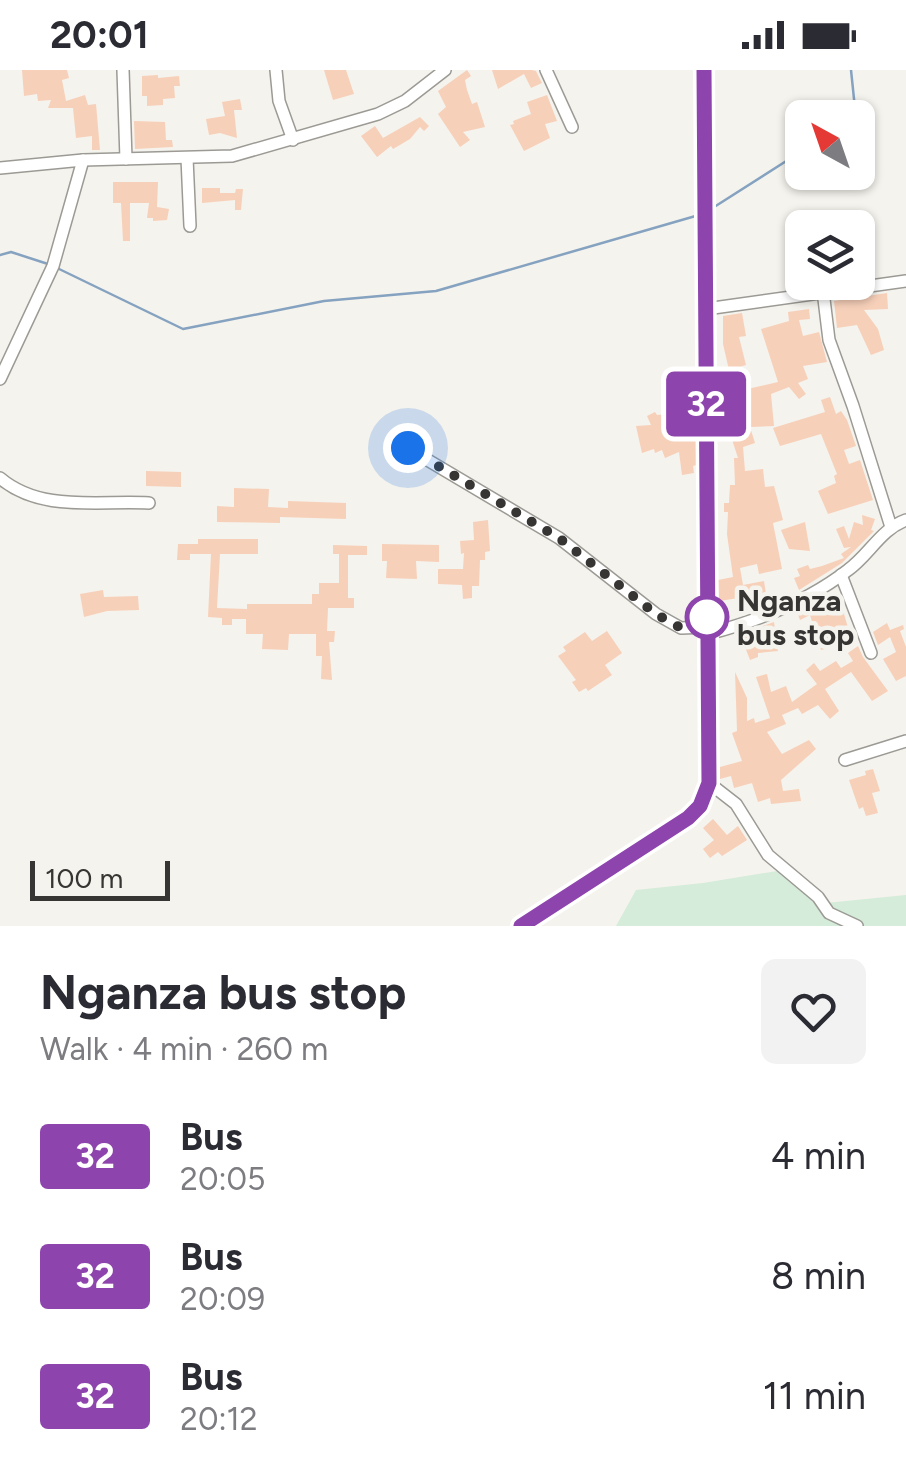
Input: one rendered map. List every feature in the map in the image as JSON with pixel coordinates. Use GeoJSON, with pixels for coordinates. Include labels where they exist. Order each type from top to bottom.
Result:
{"type":"FeatureCollection","features":[{"type":"Feature","properties":{"kind":"main road"},"geometry":{"type":"LineString","coordinates":[[521,926],[688,818],[700,806],[709,783],[704,70]]}},
{"type":"Feature","properties":{"kind":"street"},"geometry":{"type":"LineString","coordinates":[[122,70],[126,159]]}},
{"type":"Feature","properties":{"kind":"street"},"geometry":{"type":"LineString","coordinates":[[276,70],[279,102],[293,140]]}},
{"type":"Feature","properties":{"kind":"street"},"geometry":{"type":"LineString","coordinates":[[0,168],[83,160],[232,156],[378,114],[405,100],[445,70]]}},
{"type":"Feature","properties":{"kind":"street"},"geometry":{"type":"LineString","coordinates":[[546,70],[572,127]]}},
{"type":"Feature","properties":{"kind":"street"},"geometry":{"type":"LineString","coordinates":[[187,158],[190,226]]}},
{"type":"Feature","properties":{"kind":"street"},"geometry":{"type":"LineString","coordinates":[[0,379],[53,266],[83,160]]}},
{"type":"Feature","properties":{"kind":"street"},"geometry":{"type":"LineString","coordinates":[[875,285],[906,281]]}},
{"type":"Feature","properties":{"kind":"street"},"geometry":{"type":"LineString","coordinates":[[706,309],[785,297]]}},
{"type":"Feature","properties":{"kind":"street"},"geometry":{"type":"LineString","coordinates":[[825,300],[828,340],[891,526]]}},
{"type":"Feature","properties":{"kind":"street"},"geometry":{"type":"LineString","coordinates":[[408,448],[559,538],[656,614],[681,628],[707,631],[767,616],[841,576],[891,526],[906,520]]}},
{"type":"Feature","properties":{"kind":"street"},"geometry":{"type":"LineString","coordinates":[[0,478],[20,491],[55,501],[149,503]]}},
{"type":"Feature","properties":{"kind":"street"},"geometry":{"type":"LineString","coordinates":[[841,576],[871,653]]}},
{"type":"Feature","properties":{"kind":"street"},"geometry":{"type":"LineString","coordinates":[[845,760],[906,741]]}},
{"type":"Feature","properties":{"kind":"street"},"geometry":{"type":"LineString","coordinates":[[709,783],[736,804],[768,855],[818,897],[829,913],[858,926]]}},
{"type":"Feature","properties":{"kind":"green space"},"geometry":{"type":"Polygon","coordinates":[[[783,870],[826,903],[906,895],[906,926],[616,926],[636,890],[783,870]]]}},
{"type":"Feature","properties":{"kind":"building"},"geometry":{"type":"Polygon","coordinates":[[[22,70],[67,70],[69,78],[62,80],[66,101],[85,95],[88,105],[96,104],[100,150],[92,150],[92,136],[76,138],[73,108],[48,108],[51,100],[38,101],[37,94],[24,96],[22,70]]]}},
{"type":"Feature","properties":{"kind":"building"},"geometry":{"type":"Polygon","coordinates":[[[324,70],[346,70],[354,94],[333,100],[324,70]]]}},
{"type":"Feature","properties":{"kind":"building"},"geometry":{"type":"Polygon","coordinates":[[[467,70],[471,76],[465,80],[467,90],[472,104],[477,102],[485,127],[463,132],[470,140],[460,147],[438,114],[446,107],[438,91],[467,70]]]}},
{"type":"Feature","properties":{"kind":"building"},"geometry":{"type":"Polygon","coordinates":[[[492,70],[536,71],[542,83],[531,88],[524,74],[498,89],[492,70]]]}},
{"type":"Feature","properties":{"kind":"building"},"geometry":{"type":"Polygon","coordinates":[[[142,76],[179,76],[180,86],[174,86],[175,98],[163,99],[163,105],[147,106],[147,96],[142,96],[142,76]]]}},
{"type":"Feature","properties":{"kind":"building"},"geometry":{"type":"Polygon","coordinates":[[[547,95],[557,121],[545,124],[550,138],[524,151],[510,125],[531,114],[527,102],[547,95]]]}},
{"type":"Feature","properties":{"kind":"building"},"geometry":{"type":"Polygon","coordinates":[[[240,99],[242,110],[234,110],[237,138],[220,133],[209,135],[206,119],[225,116],[222,102],[240,99]]]}},
{"type":"Feature","properties":{"kind":"building"},"geometry":{"type":"Polygon","coordinates":[[[420,117],[429,126],[424,131],[420,127],[410,139],[377,157],[361,136],[375,126],[383,138],[420,117]]]}},
{"type":"Feature","properties":{"kind":"building"},"geometry":{"type":"Polygon","coordinates":[[[134,121],[165,122],[166,140],[172,140],[173,147],[135,149],[134,121]]]}},
{"type":"Feature","properties":{"kind":"building"},"geometry":{"type":"Polygon","coordinates":[[[113,182],[158,182],[157,207],[169,209],[167,220],[147,218],[149,203],[130,203],[130,241],[123,241],[121,203],[113,203],[113,182]]]}},
{"type":"Feature","properties":{"kind":"building"},"geometry":{"type":"Polygon","coordinates":[[[202,188],[220,188],[220,193],[243,189],[241,210],[235,210],[235,200],[202,203],[202,188]]]}},
{"type":"Feature","properties":{"kind":"building"},"geometry":{"type":"Polygon","coordinates":[[[887,293],[888,309],[864,310],[878,329],[884,350],[871,355],[857,325],[837,328],[834,301],[875,300],[875,295],[887,293]]]}},
{"type":"Feature","properties":{"kind":"building"},"geometry":{"type":"Polygon","coordinates":[[[809,309],[810,319],[799,320],[803,336],[819,332],[827,362],[803,366],[808,379],[798,383],[806,394],[799,399],[789,387],[771,394],[774,426],[750,427],[755,443],[743,447],[745,471],[763,469],[765,487],[774,486],[783,520],[773,523],[782,569],[759,574],[757,564],[740,568],[743,585],[764,581],[766,594],[719,601],[718,580],[733,577],[724,503],[729,503],[730,485],[735,485],[734,458],[738,458],[724,415],[723,401],[730,400],[728,383],[732,383],[723,344],[723,316],[742,313],[746,336],[739,337],[746,365],[739,367],[743,390],[778,382],[761,329],[789,321],[788,312],[809,309]]]}},
{"type":"Feature","properties":{"kind":"building"},"geometry":{"type":"Polygon","coordinates":[[[685,390],[696,390],[693,437],[697,465],[693,466],[694,473],[682,475],[679,452],[665,458],[662,450],[642,453],[636,426],[651,425],[647,416],[655,412],[680,413],[685,390]]]}},
{"type":"Feature","properties":{"kind":"building"},"geometry":{"type":"Polygon","coordinates":[[[830,397],[836,414],[841,411],[847,420],[856,446],[844,450],[849,464],[860,460],[873,500],[828,514],[818,491],[836,483],[837,474],[821,434],[780,446],[773,428],[825,412],[821,400],[830,397]]]}},
{"type":"Feature","properties":{"kind":"building"},"geometry":{"type":"Polygon","coordinates":[[[146,471],[181,472],[181,487],[146,486],[146,471]]]}},
{"type":"Feature","properties":{"kind":"building"},"geometry":{"type":"Polygon","coordinates":[[[234,488],[269,489],[268,507],[288,508],[288,501],[346,503],[346,519],[280,517],[280,523],[217,522],[217,506],[234,507],[234,488]]]}},
{"type":"Feature","properties":{"kind":"building"},"geometry":{"type":"Polygon","coordinates":[[[862,515],[875,519],[871,530],[874,531],[842,563],[799,590],[794,578],[800,576],[797,569],[844,558],[841,554],[851,547],[844,548],[836,529],[844,526],[849,539],[854,522],[863,525],[862,515]]]}},
{"type":"Feature","properties":{"kind":"building"},"geometry":{"type":"Polygon","coordinates":[[[488,520],[490,551],[485,552],[485,560],[480,560],[479,586],[472,586],[472,598],[463,599],[462,585],[438,584],[438,569],[463,569],[460,541],[474,540],[473,522],[488,520]]]}},
{"type":"Feature","properties":{"kind":"building"},"geometry":{"type":"Polygon","coordinates":[[[805,522],[810,551],[789,549],[781,530],[805,522]]]}},
{"type":"Feature","properties":{"kind":"building"},"geometry":{"type":"Polygon","coordinates":[[[198,539],[258,539],[258,554],[220,554],[217,608],[312,604],[312,594],[319,594],[319,583],[339,583],[339,554],[333,554],[333,545],[367,546],[367,555],[348,555],[348,598],[354,598],[354,608],[328,608],[327,631],[335,631],[334,642],[329,642],[332,680],[321,679],[322,656],[316,656],[316,634],[289,634],[288,650],[262,649],[263,634],[246,634],[246,619],[232,619],[232,625],[222,625],[222,618],[208,617],[211,554],[190,554],[190,560],[177,560],[178,544],[198,544],[198,539]]]}},
{"type":"Feature","properties":{"kind":"building"},"geometry":{"type":"Polygon","coordinates":[[[382,544],[439,545],[439,562],[416,561],[417,579],[386,578],[382,544]]]}},
{"type":"Feature","properties":{"kind":"building"},"geometry":{"type":"Polygon","coordinates":[[[103,590],[104,597],[138,596],[139,610],[107,611],[84,617],[80,594],[103,590]]]}},
{"type":"Feature","properties":{"kind":"building"},"geometry":{"type":"Polygon","coordinates":[[[826,596],[827,601],[839,597],[849,631],[835,636],[837,646],[821,650],[810,615],[800,620],[797,612],[826,596]]]}},
{"type":"Feature","properties":{"kind":"building"},"geometry":{"type":"Polygon","coordinates":[[[774,622],[778,651],[758,653],[758,657],[750,660],[740,634],[774,622]]]}},
{"type":"Feature","properties":{"kind":"building"},"geometry":{"type":"Polygon","coordinates":[[[887,623],[890,630],[903,625],[904,629],[900,631],[906,647],[906,676],[896,681],[883,659],[896,652],[890,637],[878,645],[873,632],[887,623]]]}},
{"type":"Feature","properties":{"kind":"building"},"geometry":{"type":"Polygon","coordinates":[[[607,631],[622,653],[605,665],[612,675],[588,691],[586,688],[579,692],[572,682],[576,680],[558,656],[566,651],[563,647],[585,632],[592,641],[607,631]]]}},
{"type":"Feature","properties":{"kind":"building"},"geometry":{"type":"Polygon","coordinates":[[[858,646],[888,691],[872,701],[851,672],[825,689],[839,711],[830,719],[818,705],[802,714],[798,708],[782,715],[786,724],[767,732],[782,754],[809,740],[816,749],[781,780],[783,791],[799,789],[801,801],[771,804],[770,798],[758,802],[752,783],[734,788],[731,776],[720,779],[720,767],[742,761],[732,733],[737,731],[735,672],[747,698],[747,721],[754,718],[755,723],[770,718],[756,677],[767,674],[771,692],[786,686],[792,702],[817,684],[806,670],[814,663],[820,671],[836,661],[841,668],[853,661],[848,653],[858,646]]]}},
{"type":"Feature","properties":{"kind":"building"},"geometry":{"type":"Polygon","coordinates":[[[873,769],[880,791],[872,793],[878,813],[866,816],[863,807],[859,809],[849,780],[873,769]]]}},
{"type":"Feature","properties":{"kind":"building"},"geometry":{"type":"Polygon","coordinates":[[[713,819],[727,835],[738,826],[747,840],[722,856],[718,852],[710,858],[703,849],[714,840],[703,828],[713,819]]]}},
{"type":"Feature","properties":{"kind":"waterway"},"geometry":{"type":"LineString","coordinates":[[851,70],[854,100]]}},
{"type":"Feature","properties":{"kind":"waterway"},"geometry":{"type":"LineString","coordinates":[[711,209],[785,162]]}},
{"type":"Feature","properties":{"kind":"waterway"},"geometry":{"type":"LineString","coordinates":[[55,267],[183,329],[324,301],[436,291],[699,215]]}},
{"type":"Feature","properties":{"kind":"waterway"},"geometry":{"type":"LineString","coordinates":[[0,255],[11,252],[48,264]]}},
{"type":"Feature","properties":{"kind":"bus line","name":"32"},"geometry":{"type":"LineString","coordinates":[[521,926],[688,818],[706,796],[709,783],[704,70]]}},
{"type":"Feature","properties":{"kind":"place","name":"Nganza bus stop"},"geometry":{"type":"Point","coordinates":[707,617]}},
{"type":"Feature","properties":{"kind":"route"},"geometry":{"type":"LineString","coordinates":[[408,448],[559,538],[676,626],[707,627],[707,617]]}}]}
